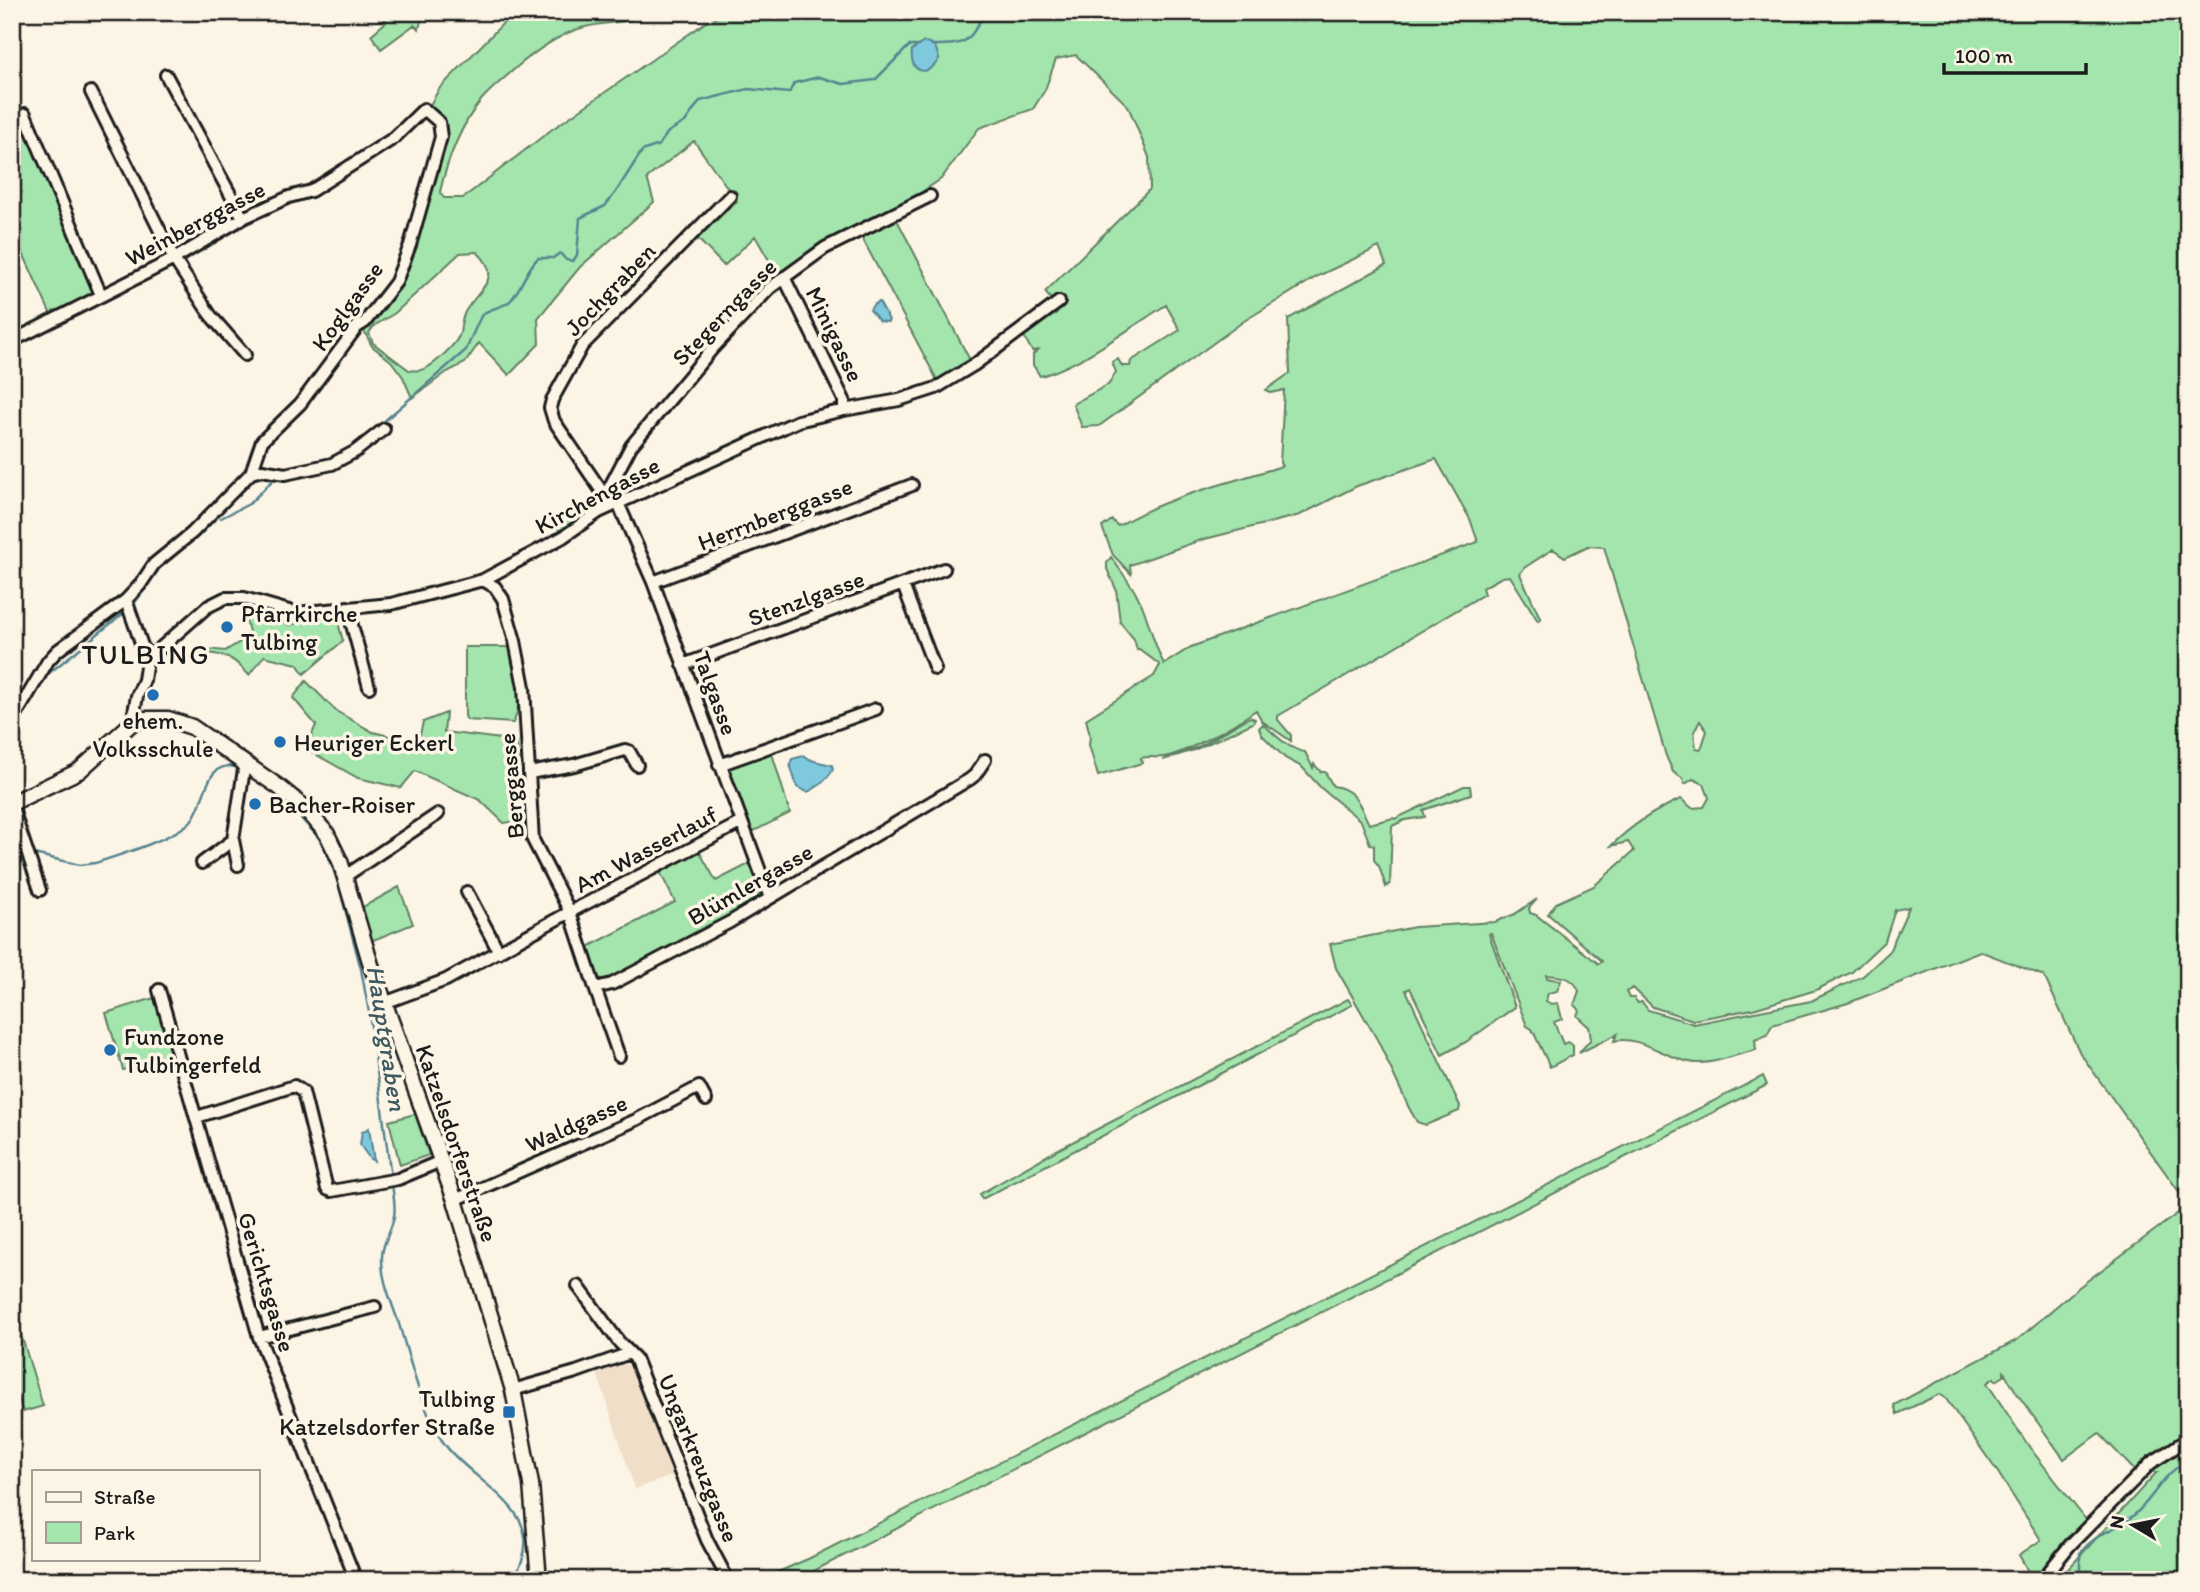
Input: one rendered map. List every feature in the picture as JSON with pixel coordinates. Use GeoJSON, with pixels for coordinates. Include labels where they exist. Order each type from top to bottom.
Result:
{"type":"FeatureCollection","features":[{"type":"Feature","properties":{"kind":"street"},"geometry":{"type":"LineString","coordinates":[[166,75],[243,218]]}},
{"type":"Feature","properties":{"kind":"street"},"geometry":{"type":"LineString","coordinates":[[91,92],[174,259],[211,316],[245,355]]}},
{"type":"Feature","properties":{"kind":"street","name":"Weinberggasse"},"geometry":{"type":"LineString","coordinates":[[12,341],[174,259],[243,218],[289,197],[312,191],[394,138],[424,109]]}},
{"type":"Feature","properties":{"kind":"street","name":"Koglgasse"},"geometry":{"type":"LineString","coordinates":[[251,472],[262,441],[300,404],[357,327],[365,322],[396,282],[410,245],[441,137],[439,122],[424,109]]}},
{"type":"Feature","properties":{"kind":"street"},"geometry":{"type":"LineString","coordinates":[[25,114],[101,295]]}},
{"type":"Feature","properties":{"kind":"street","name":"Jochgraben"},"geometry":{"type":"LineString","coordinates":[[605,496],[554,421],[550,408],[552,400],[582,346],[730,196]]}},
{"type":"Feature","properties":{"kind":"street","name":"Stegerngasse"},"geometry":{"type":"LineString","coordinates":[[599,512],[631,446],[712,349],[770,288],[825,248],[930,196]]}},
{"type":"Feature","properties":{"kind":"street","name":"Minigasse"},"geometry":{"type":"LineString","coordinates":[[784,277],[844,400],[844,410]]}},
{"type":"Feature","properties":{"kind":"street","name":"Kirchengasse"},"geometry":{"type":"LineString","coordinates":[[147,660],[207,607],[225,598],[244,598],[296,612],[391,604],[483,580],[563,537],[599,512],[798,421],[899,400],[936,388],[974,365],[1059,302]]}},
{"type":"Feature","properties":{"kind":"street"},"geometry":{"type":"LineString","coordinates":[[12,722],[48,661],[57,651],[126,600],[155,564],[192,533],[251,472],[262,470],[285,474],[332,464],[356,451],[384,429]]}},
{"type":"Feature","properties":{"kind":"street","name":"Herrnberggasse"},"geometry":{"type":"LineString","coordinates":[[653,582],[912,485]]}},
{"type":"Feature","properties":{"kind":"street","name":"Talgasse"},"geometry":{"type":"LineString","coordinates":[[618,503],[653,582],[770,898]]}},
{"type":"Feature","properties":{"kind":"street","name":"Stenzlgasse"},"geometry":{"type":"LineString","coordinates":[[683,666],[944,569]]}},
{"type":"Feature","properties":{"kind":"street","name":"Berggasse"},"geometry":{"type":"LineString","coordinates":[[483,580],[495,587],[503,598],[515,640],[524,687],[533,840],[570,912]]}},
{"type":"Feature","properties":{"kind":"street"},"geometry":{"type":"LineString","coordinates":[[903,585],[935,669]]}},
{"type":"Feature","properties":{"kind":"street"},"geometry":{"type":"LineString","coordinates":[[40,890],[12,805],[79,772],[132,723],[136,696],[144,680],[147,660],[126,600]]}},
{"type":"Feature","properties":{"kind":"street"},"geometry":{"type":"LineString","coordinates":[[347,607],[369,687]]}},
{"type":"Feature","properties":{"kind":"street"},"geometry":{"type":"LineString","coordinates":[[719,765],[876,709]]}},
{"type":"Feature","properties":{"kind":"street","name":"Katzelsdorferstraße"},"geometry":{"type":"LineString","coordinates":[[132,723],[156,718],[180,722],[206,736],[244,770],[305,808],[333,845],[384,1003],[455,1200],[513,1390],[531,1484],[539,1580]]}},
{"type":"Feature","properties":{"kind":"street"},"geometry":{"type":"LineString","coordinates":[[529,773],[574,765],[625,750],[629,751],[637,765]]}},
{"type":"Feature","properties":{"kind":"street","name":"Blümlergasse"},"geometry":{"type":"LineString","coordinates":[[595,988],[624,978],[730,922],[970,779],[985,760]]}},
{"type":"Feature","properties":{"kind":"street"},"geometry":{"type":"LineString","coordinates":[[238,865],[233,840],[244,770]]}},
{"type":"Feature","properties":{"kind":"street"},"geometry":{"type":"LineString","coordinates":[[344,877],[438,814]]}},
{"type":"Feature","properties":{"kind":"street","name":"Am Wasserlauf"},"geometry":{"type":"LineString","coordinates":[[570,912],[740,823]]}},
{"type":"Feature","properties":{"kind":"street"},"geometry":{"type":"LineString","coordinates":[[202,863],[233,840]]}},
{"type":"Feature","properties":{"kind":"street"},"geometry":{"type":"LineString","coordinates":[[467,892],[499,952]]}},
{"type":"Feature","properties":{"kind":"street"},"geometry":{"type":"LineString","coordinates":[[384,1003],[446,980],[570,912],[618,1055]]}},
{"type":"Feature","properties":{"kind":"street","name":"Gerichtsgasse"},"geometry":{"type":"LineString","coordinates":[[159,990],[259,1336],[356,1580]]}},
{"type":"Feature","properties":{"kind":"street"},"geometry":{"type":"LineString","coordinates":[[197,1117],[294,1086],[303,1091],[327,1189],[332,1191],[398,1179],[441,1161]]}},
{"type":"Feature","properties":{"kind":"street","name":"Waldgasse"},"geometry":{"type":"LineString","coordinates":[[455,1200],[636,1120],[699,1087],[706,1100]]}},
{"type":"Feature","properties":{"kind":"street","name":"Ungarkreuzgasse"},"geometry":{"type":"LineString","coordinates":[[578,1286],[635,1358],[708,1540],[728,1580]]}},
{"type":"Feature","properties":{"kind":"street"},"geometry":{"type":"LineString","coordinates":[[259,1336],[375,1307]]}},
{"type":"Feature","properties":{"kind":"street"},"geometry":{"type":"LineString","coordinates":[[513,1390],[630,1353]]}},
{"type":"Feature","properties":{"kind":"street"},"geometry":{"type":"LineString","coordinates":[[2042,1580],[2070,1545],[2151,1463],[2188,1439]]}},
{"type":"Feature","properties":{"kind":"shaded area"},"geometry":{"type":"Polygon","coordinates":[[[623,1363],[630,1367],[649,1407],[674,1475],[635,1489],[597,1373],[623,1363]]]}},
{"type":"Feature","properties":{"kind":"green space"},"geometry":{"type":"Polygon","coordinates":[[[380,12],[423,12],[419,29],[414,25],[381,49],[371,35],[386,22],[380,12]]]}},
{"type":"Feature","properties":{"kind":"green space"},"geometry":{"type":"Polygon","coordinates":[[[514,12],[651,12],[633,19],[588,26],[561,36],[518,66],[486,95],[461,131],[440,192],[444,198],[463,198],[551,130],[706,22],[728,12],[813,12],[854,17],[868,12],[2188,12],[2188,1580],[2058,1580],[2157,1472],[2136,1472],[2099,1433],[2064,1459],[2004,1372],[2004,1376],[1987,1383],[2030,1448],[2086,1520],[2036,1580],[2033,1580],[2019,1555],[2041,1540],[1946,1399],[1940,1394],[1897,1414],[1894,1405],[2017,1340],[2079,1287],[2178,1213],[2182,1196],[2080,1053],[2044,976],[1980,951],[1848,1003],[1772,1025],[1767,1035],[1755,1040],[1756,1050],[1697,1063],[1635,1042],[1614,1041],[1617,1034],[1579,1053],[1591,1039],[1589,1027],[1577,1016],[1579,1010],[1574,1005],[1579,991],[1570,980],[1546,975],[1547,978],[1561,981],[1557,991],[1548,993],[1546,1001],[1551,1004],[1558,1003],[1562,1019],[1554,1022],[1563,1044],[1568,1042],[1573,1045],[1573,1055],[1550,1067],[1532,1029],[1527,1026],[1491,933],[1489,934],[1515,1007],[1466,1042],[1442,1055],[1410,988],[1406,990],[1460,1106],[1459,1111],[1426,1125],[1417,1122],[1409,1108],[1378,1041],[1336,968],[1330,944],[1415,927],[1495,922],[1515,914],[1537,899],[1529,908],[1530,913],[1599,964],[1602,961],[1548,914],[1556,903],[1594,886],[1634,851],[1628,842],[1611,846],[1636,825],[1681,799],[1692,808],[1704,807],[1709,798],[1704,784],[1693,779],[1685,784],[1682,778],[1673,772],[1666,756],[1604,547],[1588,546],[1565,557],[1553,549],[1524,568],[1520,574],[1541,620],[1538,621],[1510,576],[1502,577],[1482,588],[1484,594],[1278,716],[1278,720],[1291,735],[1291,741],[1262,721],[1256,710],[1183,751],[1163,757],[1141,758],[1142,763],[1098,776],[1089,745],[1086,719],[1154,676],[1160,665],[1137,650],[1134,639],[1120,622],[1116,589],[1107,569],[1111,557],[1139,598],[1164,664],[1191,647],[1478,542],[1470,519],[1436,459],[1357,486],[1300,515],[1201,540],[1130,565],[1131,574],[1113,555],[1102,527],[1112,520],[1118,526],[1178,498],[1282,466],[1284,390],[1271,393],[1266,390],[1290,373],[1288,319],[1386,265],[1379,247],[1318,276],[1244,321],[1099,426],[1082,427],[1073,404],[1109,384],[1116,372],[1112,362],[1118,359],[1122,366],[1130,366],[1131,361],[1180,330],[1166,305],[1071,364],[1040,376],[1033,365],[1033,354],[1038,350],[1032,351],[1023,335],[1058,308],[1045,292],[1150,189],[1149,157],[1128,106],[1076,55],[1056,59],[1045,90],[1033,109],[979,128],[941,179],[895,210],[834,237],[777,274],[755,236],[724,266],[697,238],[737,201],[694,141],[647,178],[654,202],[580,267],[538,318],[539,344],[509,375],[479,343],[465,363],[447,372],[412,398],[403,377],[391,361],[372,346],[363,329],[393,291],[444,138],[440,118],[430,105],[439,89],[514,12]],[[477,252],[460,253],[395,313],[374,326],[369,333],[373,343],[409,370],[424,369],[440,358],[458,337],[465,312],[489,276],[485,261],[477,252]],[[1700,721],[1694,732],[1696,748],[1701,749],[1707,731],[1700,721]],[[1909,907],[1895,910],[1885,941],[1852,972],[1816,990],[1753,1009],[1693,1020],[1653,1007],[1633,988],[1626,992],[1629,998],[1634,998],[1638,1003],[1642,1002],[1648,1010],[1694,1024],[1811,1001],[1863,976],[1889,952],[1909,907]]]}},
{"type":"Feature","properties":{"kind":"green space"},"geometry":{"type":"Polygon","coordinates":[[[12,91],[98,293],[51,315],[12,229],[12,91]]]}},
{"type":"Feature","properties":{"kind":"green space"},"geometry":{"type":"Polygon","coordinates":[[[896,218],[971,362],[937,380],[860,234],[896,218]]]}},
{"type":"Feature","properties":{"kind":"green space"},"geometry":{"type":"Polygon","coordinates":[[[594,501],[597,505],[590,516],[562,535],[557,527],[594,501]]]}},
{"type":"Feature","properties":{"kind":"green space"},"geometry":{"type":"Polygon","coordinates":[[[254,610],[289,625],[336,615],[343,641],[304,674],[297,664],[264,656],[249,675],[231,659],[207,653],[208,649],[225,651],[248,637],[246,620],[254,610]]]}},
{"type":"Feature","properties":{"kind":"green space"},"geometry":{"type":"Polygon","coordinates":[[[465,647],[512,647],[519,695],[513,723],[467,720],[465,647]]]}},
{"type":"Feature","properties":{"kind":"green space"},"geometry":{"type":"Polygon","coordinates":[[[306,681],[336,711],[373,732],[418,743],[423,722],[446,713],[444,732],[517,741],[521,821],[504,823],[480,800],[415,771],[401,788],[358,778],[306,749],[316,725],[293,698],[306,681]]]}},
{"type":"Feature","properties":{"kind":"green space"},"geometry":{"type":"Polygon","coordinates":[[[1250,717],[1255,719],[1253,723],[1194,750],[1163,760],[1198,747],[1250,717]]]}},
{"type":"Feature","properties":{"kind":"green space"},"geometry":{"type":"Polygon","coordinates":[[[1263,724],[1288,745],[1305,752],[1313,768],[1314,764],[1321,772],[1325,772],[1333,786],[1353,795],[1369,824],[1395,819],[1464,786],[1470,786],[1471,794],[1423,810],[1425,817],[1405,820],[1392,826],[1390,884],[1386,887],[1379,866],[1374,860],[1374,845],[1370,844],[1361,821],[1321,788],[1302,767],[1285,758],[1262,735],[1259,728],[1263,724]]]}},
{"type":"Feature","properties":{"kind":"green space"},"geometry":{"type":"Polygon","coordinates":[[[771,750],[790,813],[750,833],[728,771],[731,765],[771,750]]]}},
{"type":"Feature","properties":{"kind":"green space"},"geometry":{"type":"Polygon","coordinates":[[[699,851],[716,881],[751,863],[760,889],[758,900],[746,910],[614,979],[605,981],[597,977],[586,948],[675,902],[659,870],[699,851]]]}},
{"type":"Feature","properties":{"kind":"green space"},"geometry":{"type":"Polygon","coordinates":[[[399,887],[413,924],[371,941],[361,908],[399,887]]]}},
{"type":"Feature","properties":{"kind":"green space"},"geometry":{"type":"Polygon","coordinates":[[[154,998],[174,1056],[123,1070],[106,1013],[154,998]]]}},
{"type":"Feature","properties":{"kind":"green space"},"geometry":{"type":"Polygon","coordinates":[[[1348,999],[1352,1005],[982,1199],[980,1194],[1057,1150],[1348,999]]]}},
{"type":"Feature","properties":{"kind":"green space"},"geometry":{"type":"Polygon","coordinates":[[[1763,1076],[1767,1085],[796,1580],[760,1580],[810,1558],[1763,1076]]]}},
{"type":"Feature","properties":{"kind":"green space"},"geometry":{"type":"Polygon","coordinates":[[[415,1114],[429,1155],[400,1165],[389,1121],[415,1114]]]}},
{"type":"Feature","properties":{"kind":"green space"},"geometry":{"type":"Polygon","coordinates":[[[12,1305],[43,1406],[23,1412],[12,1379],[12,1305]]]}},
{"type":"Feature","properties":{"kind":"water"},"geometry":{"type":"Polygon","coordinates":[[[924,42],[935,47],[939,59],[924,71],[913,64],[912,50],[924,42]]]}},
{"type":"Feature","properties":{"kind":"water"},"geometry":{"type":"Polygon","coordinates":[[[879,302],[888,322],[879,321],[870,310],[879,302]]]}},
{"type":"Feature","properties":{"kind":"water"},"geometry":{"type":"Polygon","coordinates":[[[803,756],[832,765],[833,769],[822,783],[807,792],[797,787],[790,764],[792,759],[803,756]]]}},
{"type":"Feature","properties":{"kind":"water"},"geometry":{"type":"Polygon","coordinates":[[[369,1128],[374,1161],[360,1145],[362,1132],[369,1128]]]}},
{"type":"Feature","properties":{"kind":"waterway"},"geometry":{"type":"LineString","coordinates":[[932,45],[966,40],[985,12]]}},
{"type":"Feature","properties":{"kind":"waterway"},"geometry":{"type":"LineString","coordinates":[[374,430],[466,350],[482,315],[511,300],[538,258],[553,258],[560,253],[566,260],[573,261],[577,255],[580,218],[605,206],[642,151],[659,145],[668,132],[685,122],[700,101],[748,89],[789,93],[794,83],[819,77],[843,84],[875,80],[909,46],[918,46]]}},
{"type":"Feature","properties":{"kind":"waterway"},"geometry":{"type":"LineString","coordinates":[[317,462],[340,454]]}},
{"type":"Feature","properties":{"kind":"waterway"},"geometry":{"type":"LineString","coordinates":[[221,518],[249,504],[276,477]]}},
{"type":"Feature","properties":{"kind":"waterway"},"geometry":{"type":"LineString","coordinates":[[182,548],[211,523]]}},
{"type":"Feature","properties":{"kind":"waterway"},"geometry":{"type":"LineString","coordinates":[[134,604],[163,563]]}},
{"type":"Feature","properties":{"kind":"waterway"},"geometry":{"type":"LineString","coordinates":[[43,678],[125,612]]}},
{"type":"Feature","properties":{"kind":"waterway","name":"Hauptgraben"},"geometry":{"type":"LineString","coordinates":[[30,853],[80,865],[95,863],[146,846],[173,834],[191,821],[208,783],[219,769],[228,766],[240,768]]}},
{"type":"Feature","properties":{"kind":"waterway","name":"Hauptgraben"},"geometry":{"type":"LineString","coordinates":[[282,798],[318,837],[329,857],[338,883],[361,969],[370,1018],[391,1177]]}},
{"type":"Feature","properties":{"kind":"waterway","name":"Hauptgraben"},"geometry":{"type":"LineString","coordinates":[[12,857],[23,854]]}},
{"type":"Feature","properties":{"kind":"waterway","name":"Hauptgraben"},"geometry":{"type":"LineString","coordinates":[[392,1184],[395,1212],[382,1257],[388,1291],[422,1398],[441,1439],[518,1517],[525,1535],[524,1556],[512,1580]]}},
{"type":"Feature","properties":{"kind":"waterway"},"geometry":{"type":"LineString","coordinates":[[2080,1580],[2080,1553],[2093,1540],[2134,1515],[2164,1480],[2188,1460]]}},
{"type":"Feature","properties":{"kind":"place","name":"Pfarrkirche Tulbing"},"geometry":{"type":"Point","coordinates":[227,627]}},
{"type":"Feature","properties":{"kind":"place","name":"ehem. Volksschule"},"geometry":{"type":"Point","coordinates":[153,695]}},
{"type":"Feature","properties":{"kind":"place","name":"Heuriger Eckerl"},"geometry":{"type":"Point","coordinates":[280,742]}},
{"type":"Feature","properties":{"kind":"place","name":"Bacher-Roiser"},"geometry":{"type":"Point","coordinates":[255,804]}},
{"type":"Feature","properties":{"kind":"place","name":"Fundzone Tulbingerfeld"},"geometry":{"type":"Point","coordinates":[110,1050]}},
{"type":"Feature","properties":{"kind":"place","name":"Tulbing Katzelsdorfer Straße"},"geometry":{"type":"Point","coordinates":[509,1412]}},
{"type":"Feature","properties":{"kind":"district","name":"TULBING"},"geometry":{"type":"Point","coordinates":[146,654]}}]}
